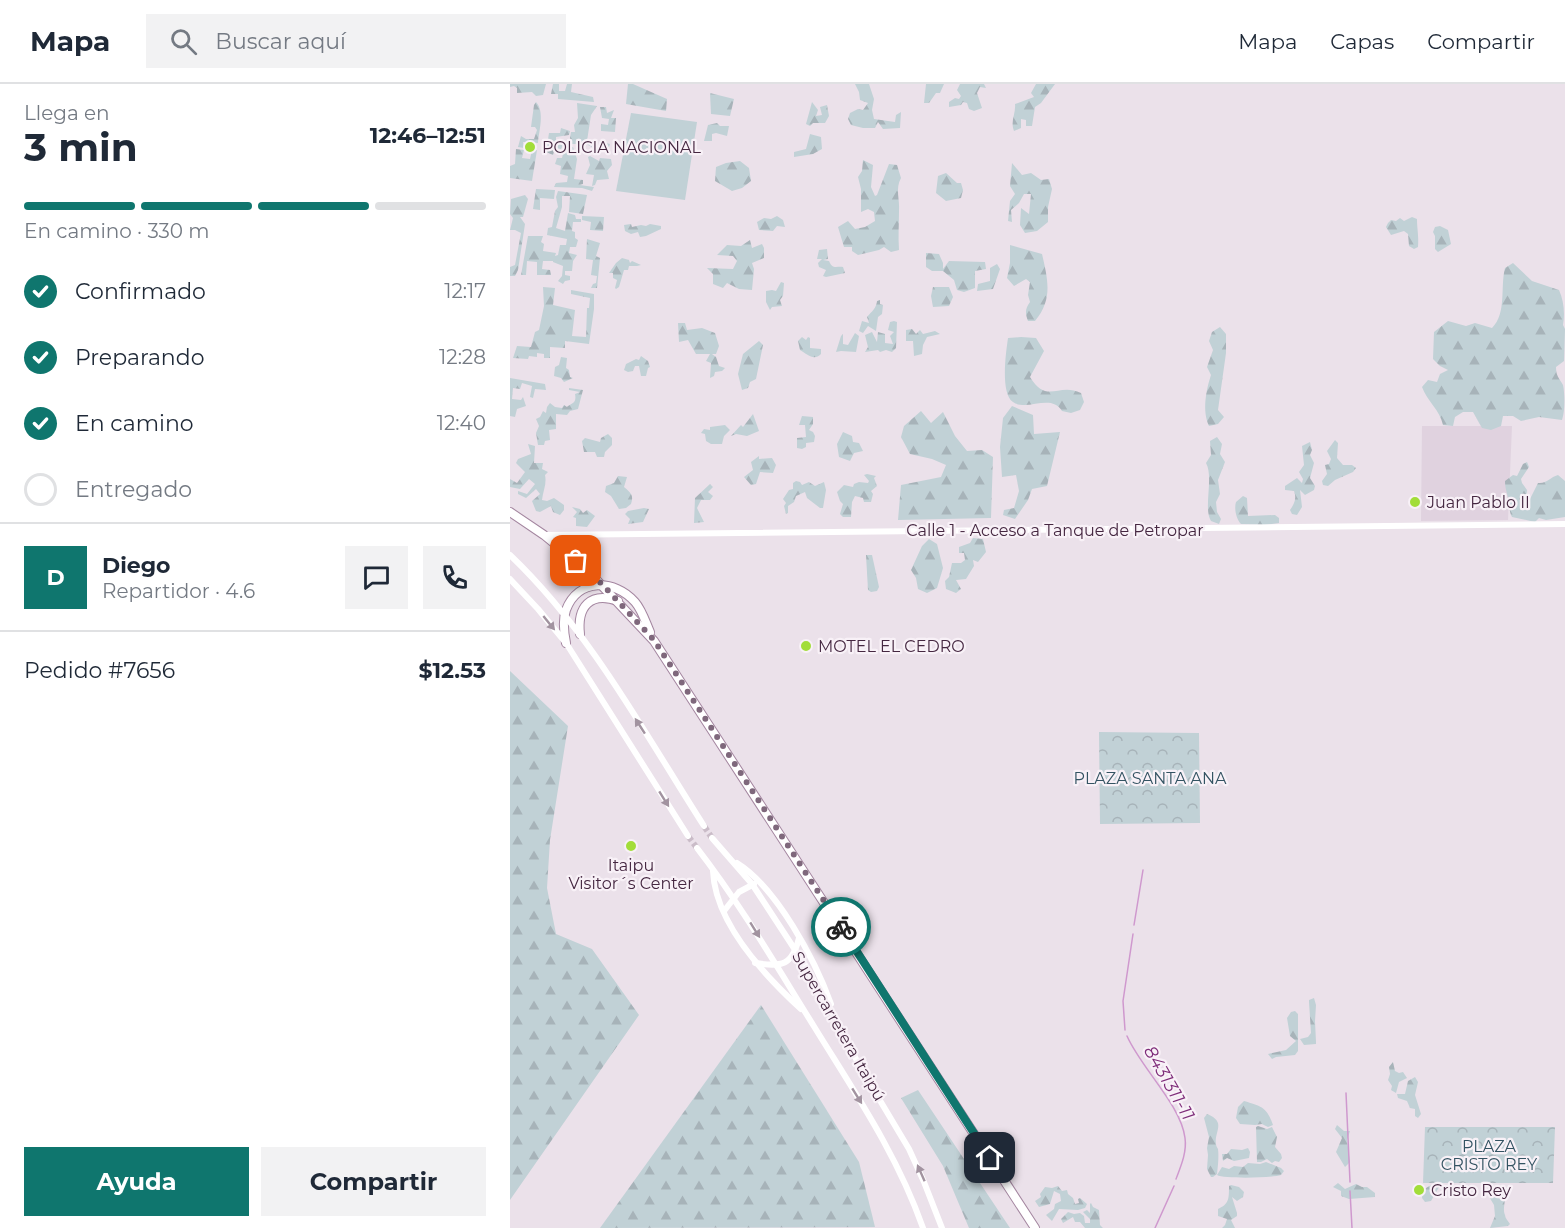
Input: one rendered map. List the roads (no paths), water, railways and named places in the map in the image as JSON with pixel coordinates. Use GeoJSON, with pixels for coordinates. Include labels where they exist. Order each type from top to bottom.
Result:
{"type":"FeatureCollection","features":[{"type":"Feature","properties":{"kind":"highway"},"geometry":{"type":"LineString","coordinates":[[510,514],[544,535],[602,584],[654,640]]}},
{"type":"Feature","properties":{"kind":"highway"},"geometry":{"type":"LineString","coordinates":[[566,644],[565,615],[569,604],[589,587],[602,584],[616,587],[637,604],[654,640],[1035,1228]]}},
{"type":"Feature","properties":{"kind":"highway"},"geometry":{"type":"LineString","coordinates":[[580,634],[580,613],[587,603],[599,598],[619,601]]}},
{"type":"Feature","properties":{"kind":"street","name":"Calle 1 - Acceso a Tanque de Petropar"},"geometry":{"type":"LineString","coordinates":[[544,535],[1565,524]]}},
{"type":"Feature","properties":{"kind":"street"},"geometry":{"type":"LineString","coordinates":[[510,555],[536,581],[580,634],[704,826]]}},
{"type":"Feature","properties":{"kind":"street"},"geometry":{"type":"LineString","coordinates":[[510,579],[566,644],[688,836]]}},
{"type":"Feature","properties":{"kind":"street","name":"Supercarretera Itaipú"},"geometry":{"type":"LineString","coordinates":[[712,838],[752,884],[836,1019],[860,1067],[909,1149],[942,1228]]}},
{"type":"Feature","properties":{"kind":"street","name":"Supercarretera Itaipú"},"geometry":{"type":"LineString","coordinates":[[697,848],[734,897],[882,1136],[908,1187],[923,1228]]}},
{"type":"Feature","properties":{"kind":"street"},"geometry":{"type":"LineString","coordinates":[[730,859],[746,869],[770,893],[799,938],[822,980],[836,1019]]}},
{"type":"Feature","properties":{"kind":"street"},"geometry":{"type":"LineString","coordinates":[[713,871],[724,911],[755,963],[806,1014]]}},
{"type":"Feature","properties":{"kind":"street"},"geometry":{"type":"LineString","coordinates":[[724,911],[738,892],[759,882]]}},
{"type":"Feature","properties":{"kind":"street"},"geometry":{"type":"LineString","coordinates":[[755,963],[777,966],[788,961],[796,952],[799,938]]}},
{"type":"Feature","properties":{"kind":"waterway","name":"8431311-11"},"geometry":{"type":"LineString","coordinates":[[1134,925],[1143,870]]}},
{"type":"Feature","properties":{"kind":"waterway","name":"8431311-11"},"geometry":{"type":"LineString","coordinates":[[1125,1030],[1123,1001],[1133,934]]}},
{"type":"Feature","properties":{"kind":"waterway","name":"8431311-11"},"geometry":{"type":"LineString","coordinates":[[1127,1036],[1141,1061],[1169,1100],[1182,1125],[1185,1148],[1176,1179]]}},
{"type":"Feature","properties":{"kind":"waterway"},"geometry":{"type":"LineString","coordinates":[[1346,1093],[1350,1182]]}},
{"type":"Feature","properties":{"kind":"waterway","name":"8431311-11"},"geometry":{"type":"LineString","coordinates":[[1155,1228],[1174,1186]]}},
{"type":"Feature","properties":{"kind":"waterway"},"geometry":{"type":"LineString","coordinates":[[1350,1191],[1352,1228]]}},
{"type":"Feature","properties":{"kind":"tunnel"},"geometry":{"type":"LineString","coordinates":[[704,826],[712,838]]}},
{"type":"Feature","properties":{"kind":"tunnel"},"geometry":{"type":"LineString","coordinates":[[688,836],[697,848]]}},
{"type":"Feature","properties":{"kind":"place","name":"POLICIA NACIONAL"},"geometry":{"type":"Point","coordinates":[530,147]}},
{"type":"Feature","properties":{"kind":"place","name":"Juan Pablo II"},"geometry":{"type":"Point","coordinates":[1415,502]}},
{"type":"Feature","properties":{"kind":"place","name":"MOTEL EL CEDRO"},"geometry":{"type":"Point","coordinates":[806,646]}},
{"type":"Feature","properties":{"kind":"place","name":"Itaipu Visitor´s Center"},"geometry":{"type":"Point","coordinates":[631,846]}},
{"type":"Feature","properties":{"kind":"place","name":"Cristo Rey"},"geometry":{"type":"Point","coordinates":[1419,1190]}},
{"type":"Feature","properties":{"kind":"park label","name":"PLAZA SANTA ANA"},"geometry":{"type":"Point","coordinates":[1150,778]}},
{"type":"Feature","properties":{"kind":"park label","name":"PLAZA CRISTO REY"},"geometry":{"type":"Point","coordinates":[1489,1155]}}]}
